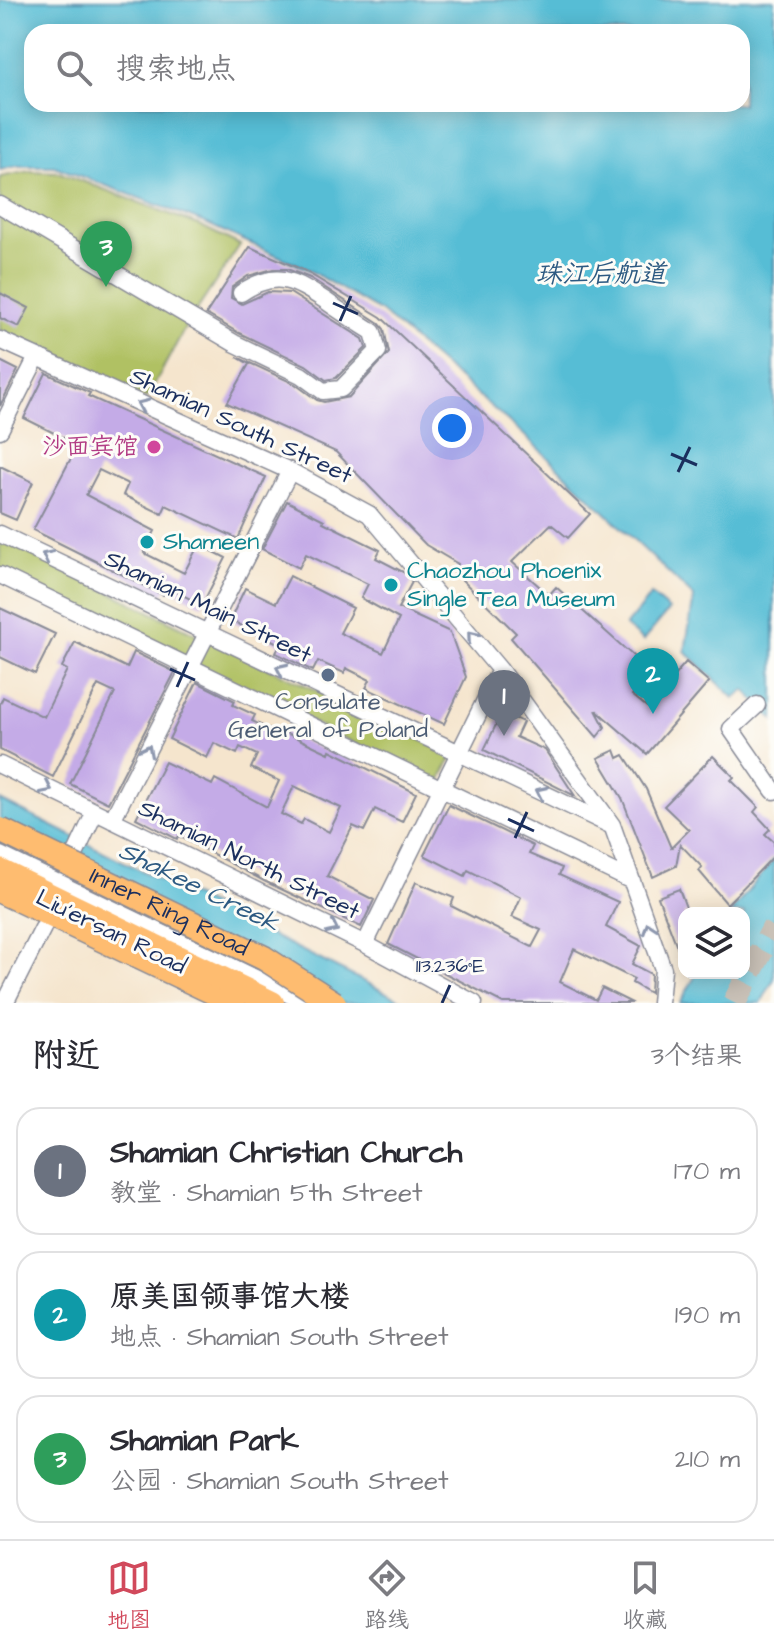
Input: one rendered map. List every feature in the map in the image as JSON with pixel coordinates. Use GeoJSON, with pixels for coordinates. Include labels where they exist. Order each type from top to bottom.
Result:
{"type":"FeatureCollection","features":[{"type":"Feature","properties":{"kind":"highway","name":"Inner Ring Road"},"geometry":{"type":"LineString","coordinates":[[0,830],[264,958],[334,1003]]}},
{"type":"Feature","properties":{"kind":"highway","name":"Inner Ring Road"},"geometry":{"type":"LineString","coordinates":[[0,871],[272,1003]]}},
{"type":"Feature","properties":{"kind":"main road","name":"Liu'ersan Road"},"geometry":{"type":"LineString","coordinates":[[0,892],[234,1003]]}},
{"type":"Feature","properties":{"kind":"main road","name":"Liu'ersan Road"},"geometry":{"type":"LineString","coordinates":[[0,908],[199,1003]]}},
{"type":"Feature","properties":{"kind":"street"},"geometry":{"type":"LineString","coordinates":[[0,205],[234,343],[301,375],[323,391],[341,389],[378,351],[373,332],[302,285],[284,279],[267,279],[241,293]]}},
{"type":"Feature","properties":{"kind":"street","name":"Shamian South Street"},"geometry":{"type":"LineString","coordinates":[[0,340],[290,471],[369,514],[500,670],[612,825],[663,969],[660,1003]]}},
{"type":"Feature","properties":{"kind":"street"},"geometry":{"type":"LineString","coordinates":[[0,430],[37,357]]}},
{"type":"Feature","properties":{"kind":"street"},"geometry":{"type":"LineString","coordinates":[[112,820],[290,471]]}},
{"type":"Feature","properties":{"kind":"street","name":"Shamian Main Street"},"geometry":{"type":"LineString","coordinates":[[0,534],[612,825]]}},
{"type":"Feature","properties":{"kind":"street"},"geometry":{"type":"LineString","coordinates":[[0,575],[632,881]]}},
{"type":"Feature","properties":{"kind":"street"},"geometry":{"type":"LineString","coordinates":[[365,944],[500,670]]}},
{"type":"Feature","properties":{"kind":"street"},"geometry":{"type":"LineString","coordinates":[[757,705],[731,729],[774,791]]}},
{"type":"Feature","properties":{"kind":"street","name":"Shamian North Street"},"geometry":{"type":"LineString","coordinates":[[0,765],[365,944],[474,1003]]}},
{"type":"Feature","properties":{"kind":"street"},"geometry":{"type":"LineString","coordinates":[[62,883],[95,812]]}},
{"type":"Feature","properties":{"kind":"street","name":"Liu'ersan Road"},"geometry":{"type":"LineString","coordinates":[[0,855],[307,1003]]}},
{"type":"Feature","properties":{"kind":"street"},"geometry":{"type":"LineString","coordinates":[[5,1003],[43,928]]}},
{"type":"Feature","properties":{"kind":"green space"},"geometry":{"type":"Polygon","coordinates":[[[30,171],[58,172],[199,225],[240,245],[185,328],[147,398],[0,330],[0,177],[30,171]]]}},
{"type":"Feature","properties":{"kind":"green space"},"geometry":{"type":"Polygon","coordinates":[[[0,538],[200,636],[188,661],[0,571],[0,538]]]}},
{"type":"Feature","properties":{"kind":"green space"},"geometry":{"type":"Polygon","coordinates":[[[206,638],[453,755],[438,785],[195,664],[206,638]]]}},
{"type":"Feature","properties":{"kind":"water","name":"珠江后航道"},"geometry":{"type":"Polygon","coordinates":[[[0,0],[774,0],[774,720],[745,690],[734,698],[685,651],[694,597],[522,433],[381,312],[305,268],[203,222],[54,166],[17,166],[0,170],[0,0]]]}},
{"type":"Feature","properties":{"kind":"water"},"geometry":{"type":"Polygon","coordinates":[[[651,595],[669,610],[643,641],[625,626],[651,595]]]}},
{"type":"Feature","properties":{"kind":"water"},"geometry":{"type":"Polygon","coordinates":[[[0,800],[407,1003],[315,1003],[0,851],[0,800]]]}},
{"type":"Feature","properties":{"kind":"water"},"geometry":{"type":"Polygon","coordinates":[[[774,859],[774,979],[761,1003],[680,1003],[694,979],[750,979],[750,907],[735,907],[774,859]]]}},
{"type":"Feature","properties":{"kind":"building"},"geometry":{"type":"Polygon","coordinates":[[[250,247],[303,270],[381,317],[590,514],[568,538],[551,524],[512,562],[549,595],[556,587],[651,672],[632,695],[647,707],[686,662],[709,682],[647,754],[596,710],[605,727],[597,737],[511,638],[516,633],[455,573],[458,564],[426,545],[336,452],[227,403],[249,364],[237,357],[295,384],[324,402],[349,397],[389,353],[384,329],[379,323],[310,278],[287,269],[273,269],[248,276],[232,287],[231,298],[242,304],[268,292],[290,293],[363,339],[366,348],[336,378],[326,380],[306,365],[206,314],[250,247]]]}},
{"type":"Feature","properties":{"kind":"building"},"geometry":{"type":"Polygon","coordinates":[[[0,293],[29,308],[19,327],[0,318],[0,293]]]}},
{"type":"Feature","properties":{"kind":"building"},"geometry":{"type":"Polygon","coordinates":[[[0,361],[18,370],[0,406],[0,361]]]}},
{"type":"Feature","properties":{"kind":"building"},"geometry":{"type":"Polygon","coordinates":[[[46,373],[90,393],[88,396],[266,477],[238,539],[166,505],[162,514],[123,495],[128,484],[99,470],[86,495],[155,531],[144,553],[184,573],[199,544],[226,558],[202,605],[167,587],[163,595],[33,530],[78,445],[24,418],[46,373]]]}},
{"type":"Feature","properties":{"kind":"building"},"geometry":{"type":"Polygon","coordinates":[[[0,466],[33,482],[16,520],[0,513],[0,466]]]}},
{"type":"Feature","properties":{"kind":"building"},"geometry":{"type":"Polygon","coordinates":[[[287,501],[380,550],[376,558],[405,573],[412,582],[398,608],[450,632],[466,677],[444,724],[366,688],[370,680],[346,668],[344,673],[318,661],[313,671],[276,653],[280,644],[230,620],[245,588],[276,603],[290,576],[353,608],[340,633],[383,653],[399,619],[361,598],[368,584],[306,554],[299,568],[262,549],[287,501]]]}},
{"type":"Feature","properties":{"kind":"building"},"geometry":{"type":"Polygon","coordinates":[[[0,608],[55,634],[35,674],[0,657],[0,608]]]}},
{"type":"Feature","properties":{"kind":"building"},"geometry":{"type":"Polygon","coordinates":[[[75,642],[127,668],[134,652],[175,672],[108,803],[70,784],[115,693],[98,685],[53,777],[0,750],[0,704],[3,697],[44,717],[67,670],[62,667],[75,642]]]}},
{"type":"Feature","properties":{"kind":"building"},"geometry":{"type":"Polygon","coordinates":[[[197,682],[255,715],[252,721],[329,753],[330,750],[416,793],[402,822],[375,809],[364,831],[353,826],[327,876],[374,900],[361,927],[179,836],[177,839],[136,818],[165,762],[212,785],[215,779],[267,807],[279,781],[251,768],[257,755],[240,747],[237,754],[214,743],[207,758],[169,739],[197,682]],[[294,786],[281,814],[301,824],[304,819],[329,832],[341,808],[294,786]]]}},
{"type":"Feature","properties":{"kind":"building"},"geometry":{"type":"Polygon","coordinates":[[[502,712],[523,722],[516,737],[545,750],[575,796],[484,750],[502,712]]]}},
{"type":"Feature","properties":{"kind":"building"},"geometry":{"type":"Polygon","coordinates":[[[615,750],[618,758],[624,755],[646,789],[671,848],[689,830],[664,806],[713,756],[758,807],[754,812],[770,829],[765,834],[774,842],[774,856],[727,904],[699,871],[702,867],[680,844],[676,866],[653,877],[622,798],[598,758],[615,750]]]}},
{"type":"Feature","properties":{"kind":"building"},"geometry":{"type":"Polygon","coordinates":[[[449,805],[533,846],[529,854],[562,868],[559,875],[618,902],[606,927],[641,946],[632,964],[651,974],[650,993],[632,983],[634,979],[574,949],[560,982],[596,1000],[602,988],[632,1003],[503,1003],[388,944],[416,882],[454,898],[451,906],[532,947],[541,930],[512,917],[521,897],[468,870],[465,876],[424,855],[449,805]]]}},
{"type":"Feature","properties":{"kind":"building"},"geometry":{"type":"Polygon","coordinates":[[[679,889],[686,907],[678,907],[678,949],[658,897],[679,889]]]}},
{"type":"Feature","properties":{"kind":"tunnel"},"geometry":{"type":"LineString","coordinates":[[734,1003],[774,927]]}},
{"type":"Feature","properties":{"kind":"place","name":"Shamian Park"},"geometry":{"type":"Point","coordinates":[106,287]}},
{"type":"Feature","properties":{"kind":"place","name":"沙面宾馆"},"geometry":{"type":"Point","coordinates":[154,447]}},
{"type":"Feature","properties":{"kind":"place","name":"Shameen"},"geometry":{"type":"Point","coordinates":[147,542]}},
{"type":"Feature","properties":{"kind":"place","name":"Chaozhou Phoenix Single Tea Museum"},"geometry":{"type":"Point","coordinates":[391,585]}},
{"type":"Feature","properties":{"kind":"place","name":"Consulate General of Poland"},"geometry":{"type":"Point","coordinates":[328,675]}},
{"type":"Feature","properties":{"kind":"place","name":"原美国领事馆大楼"},"geometry":{"type":"Point","coordinates":[653,714]}},
{"type":"Feature","properties":{"kind":"place","name":"Shamian Christian Church"},"geometry":{"type":"Point","coordinates":[504,736]}},
{"type":"Feature","properties":{"kind":"water label","name":"Shakee Creek"},"geometry":{"type":"Point","coordinates":[199,887]}}]}
